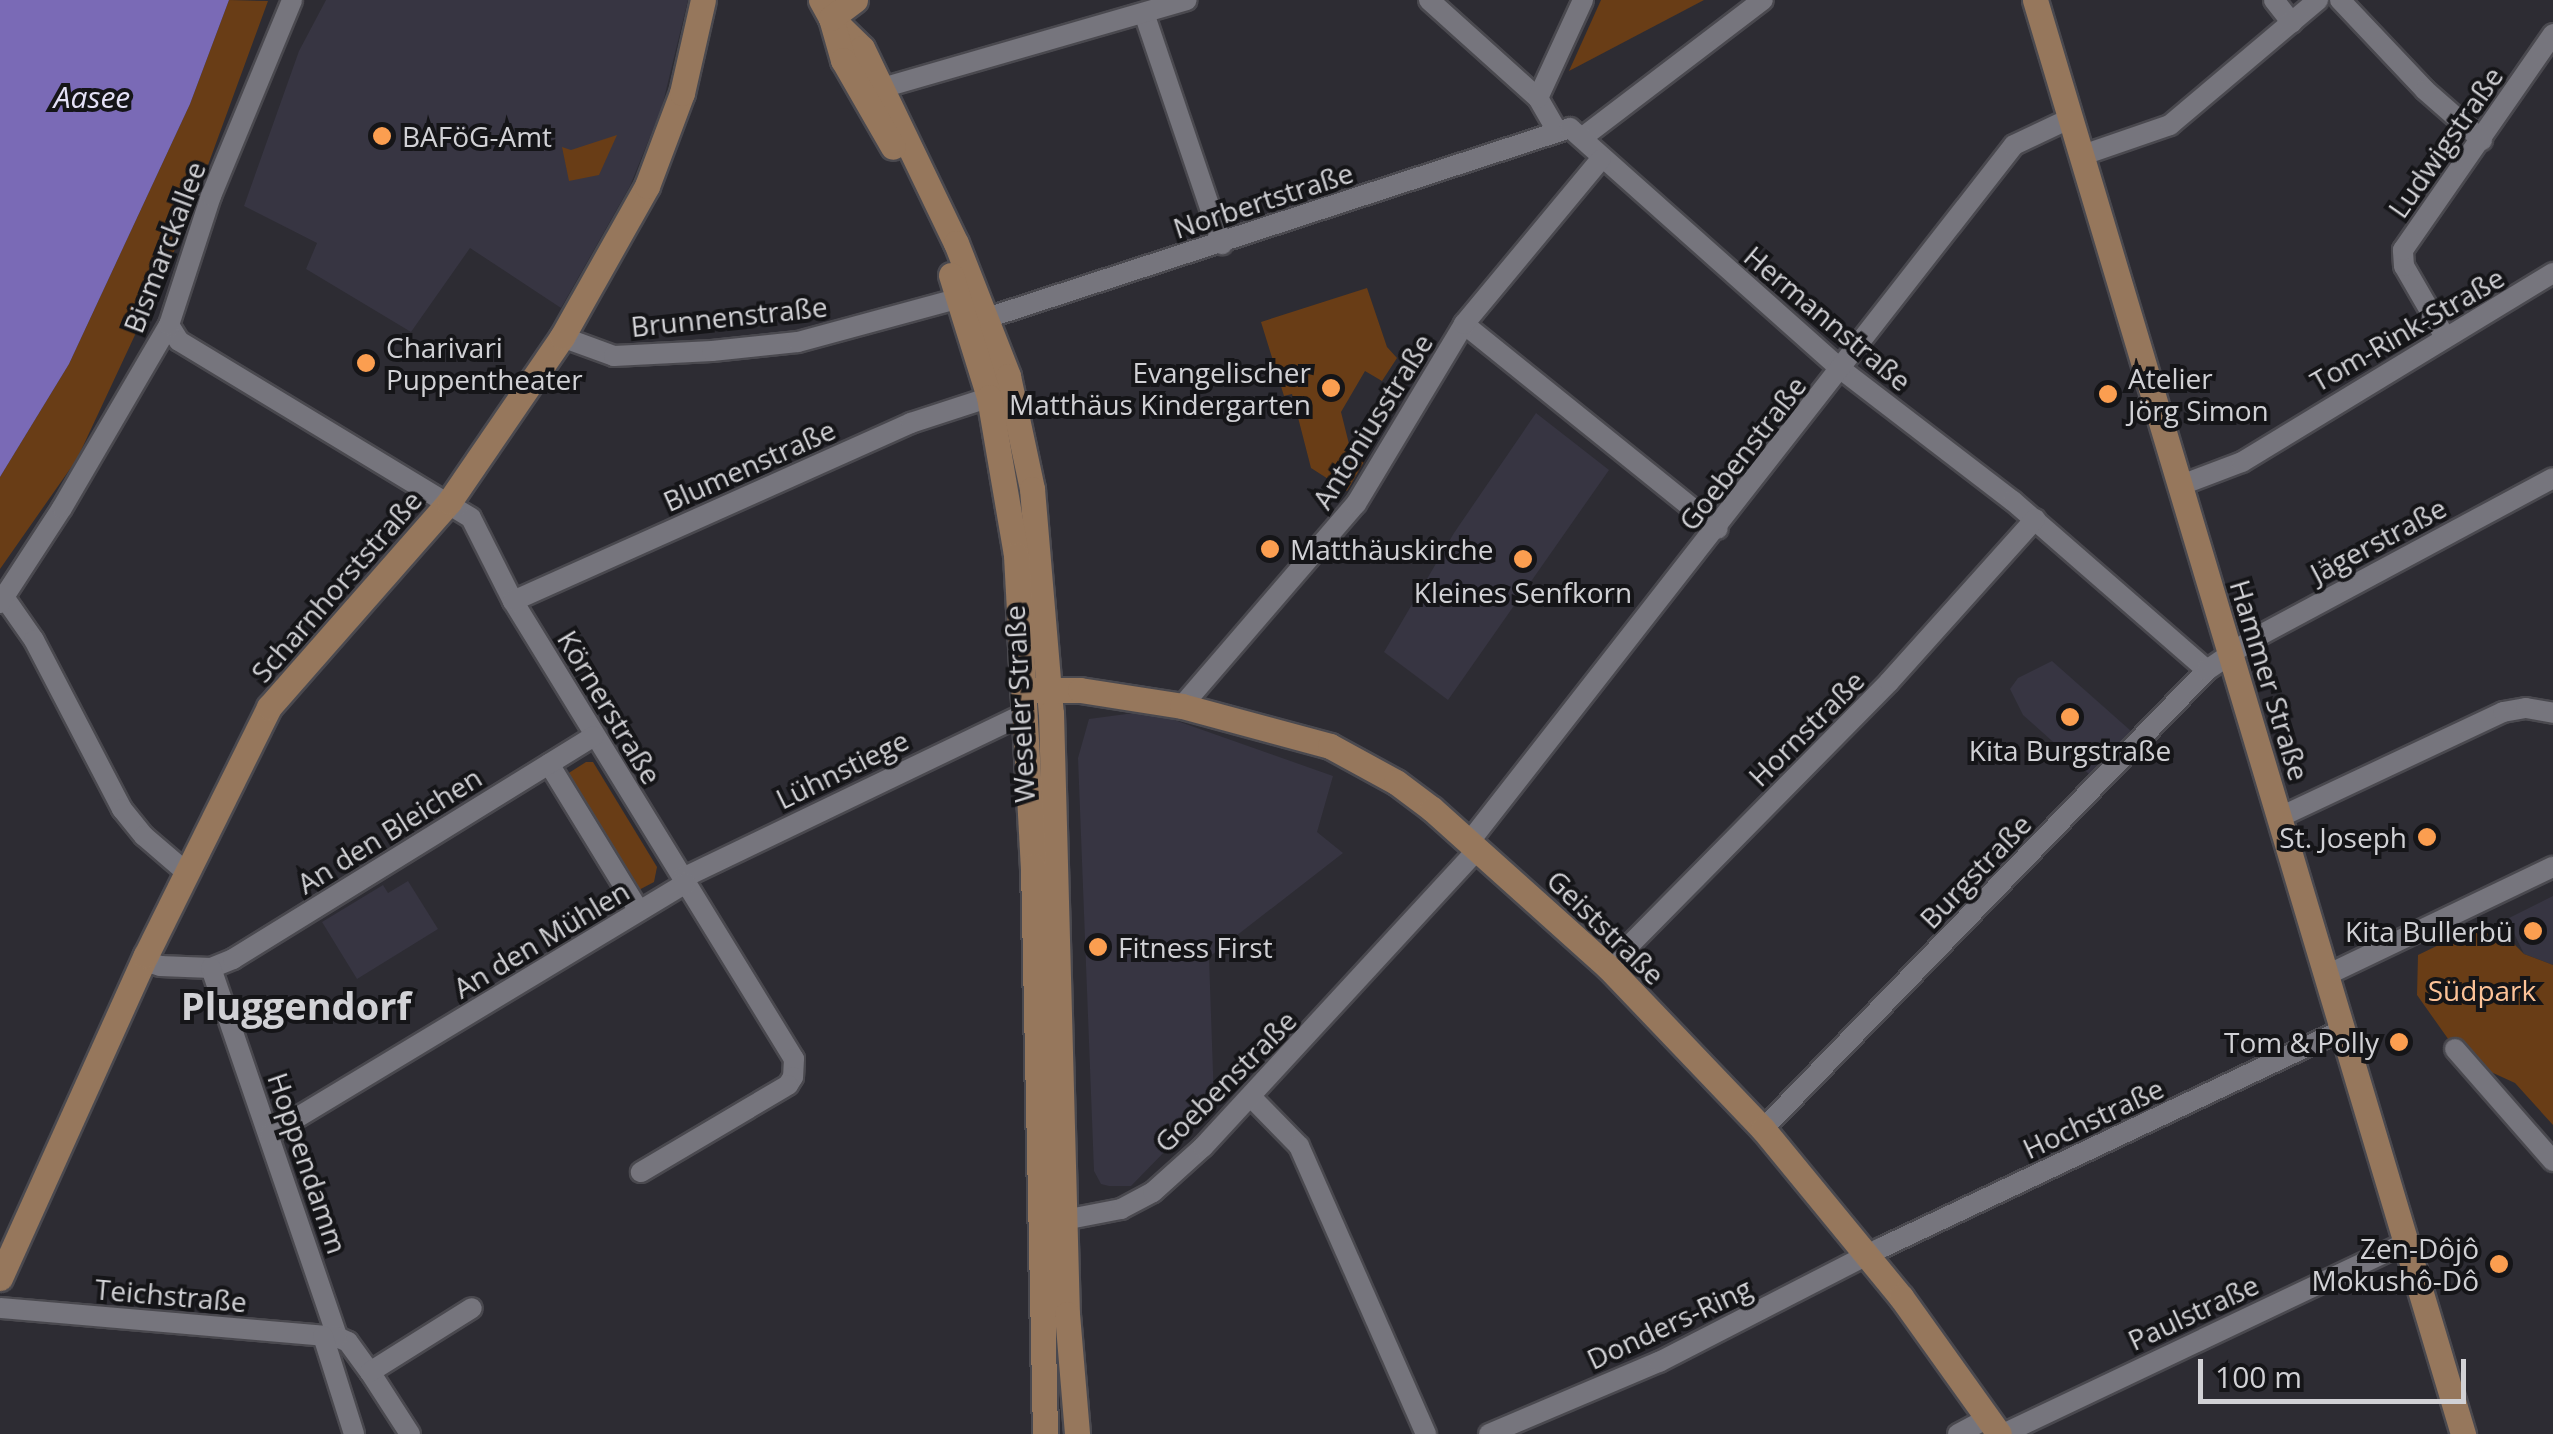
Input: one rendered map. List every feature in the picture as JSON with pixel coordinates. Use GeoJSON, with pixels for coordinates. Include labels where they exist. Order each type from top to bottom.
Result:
{"type":"FeatureCollection","features":[{"type":"Feature","properties":{"kind":"main road","name":"Scharnhorststraße"},"geometry":{"type":"LineString","coordinates":[[0,1278],[144,961],[269,707],[450,502],[562,337],[666,144],[704,0]]}},
{"type":"Feature","properties":{"kind":"main road"},"geometry":{"type":"LineString","coordinates":[[826,9],[855,0]]}},
{"type":"Feature","properties":{"kind":"main road","name":"Hammer Straße"},"geometry":{"type":"LineString","coordinates":[[2036,0],[2182,485],[2218,662],[2280,817],[2464,1434]]}},
{"type":"Feature","properties":{"kind":"main road","name":"Weseler Straße"},"geometry":{"type":"LineString","coordinates":[[826,9],[862,48],[986,318],[1000,394],[1036,522],[1034,698],[1044,1434]]}},
{"type":"Feature","properties":{"kind":"main road","name":"Weseler Straße"},"geometry":{"type":"LineString","coordinates":[[826,9],[842,60],[915,189],[1000,394]]}},
{"type":"Feature","properties":{"kind":"main road","name":"Geiststraße"},"geometry":{"type":"LineString","coordinates":[[1034,698],[1102,692],[1182,706],[1330,746],[1396,782],[1474,845],[1608,967],[1763,1129],[1868,1255],[1997,1428]]}},
{"type":"Feature","properties":{"kind":"main road","name":"Weseler Straße"},"geometry":{"type":"LineString","coordinates":[[1034,698],[1077,1434]]}},
{"type":"Feature","properties":{"kind":"street","name":"Bismarckallee"},"geometry":{"type":"LineString","coordinates":[[2,600],[169,325],[211,196],[292,0]]}},
{"type":"Feature","properties":{"kind":"street"},"geometry":{"type":"LineString","coordinates":[[882,88],[1144,16],[1188,0]]}},
{"type":"Feature","properties":{"kind":"street"},"geometry":{"type":"LineString","coordinates":[[1428,0],[1538,98],[1556,130],[1570,128],[1583,137],[1763,0]]}},
{"type":"Feature","properties":{"kind":"street"},"geometry":{"type":"LineString","coordinates":[[1538,98],[1583,0]]}},
{"type":"Feature","properties":{"kind":"street"},"geometry":{"type":"LineString","coordinates":[[2274,0],[2292,23]]}},
{"type":"Feature","properties":{"kind":"street"},"geometry":{"type":"LineString","coordinates":[[2083,155],[2170,124],[2318,0]]}},
{"type":"Feature","properties":{"kind":"street"},"geometry":{"type":"LineString","coordinates":[[2340,0],[2425,90],[2482,140]]}},
{"type":"Feature","properties":{"kind":"street"},"geometry":{"type":"LineString","coordinates":[[1144,16],[1222,244]]}},
{"type":"Feature","properties":{"kind":"street","name":"Ludwigstraße"},"geometry":{"type":"LineString","coordinates":[[2446,337],[2402,259],[2406,244],[2553,34]]}},
{"type":"Feature","properties":{"kind":"street","name":"Goebenstraße"},"geometry":{"type":"LineString","coordinates":[[1064,1220],[1121,1209],[1153,1192],[1252,1098],[1474,845],[2014,145],[2071,118]]}},
{"type":"Feature","properties":{"kind":"street","name":"Norbertstraße"},"geometry":{"type":"LineString","coordinates":[[986,318],[1222,244],[1556,130]]}},
{"type":"Feature","properties":{"kind":"street","name":"Hermannstraße"},"geometry":{"type":"LineString","coordinates":[[1583,137],[1601,159],[1842,370],[2218,662]]}},
{"type":"Feature","properties":{"kind":"street","name":"Antoniusstraße"},"geometry":{"type":"LineString","coordinates":[[1182,706],[1316,556],[1356,504],[1464,324],[1601,159]]}},
{"type":"Feature","properties":{"kind":"street","name":"Tom-Rink-Straße"},"geometry":{"type":"LineString","coordinates":[[2182,485],[2242,462],[2553,273]]}},
{"type":"Feature","properties":{"kind":"street","name":"Brunnenstraße"},"geometry":{"type":"LineString","coordinates":[[562,337],[614,356],[712,351],[798,342],[960,298]]}},
{"type":"Feature","properties":{"kind":"street"},"geometry":{"type":"LineString","coordinates":[[1464,324],[1718,529]]}},
{"type":"Feature","properties":{"kind":"street","name":"Körnerstraße"},"geometry":{"type":"LineString","coordinates":[[169,325],[179,342],[471,518],[513,602],[794,1058],[795,1068],[788,1085],[641,1172]]}},
{"type":"Feature","properties":{"kind":"street","name":"Blumenstraße"},"geometry":{"type":"LineString","coordinates":[[513,602],[908,425],[1000,394]]}},
{"type":"Feature","properties":{"kind":"street","name":"Jägerstraße"},"geometry":{"type":"LineString","coordinates":[[2218,662],[2553,478]]}},
{"type":"Feature","properties":{"kind":"street","name":"Hornstraße"},"geometry":{"type":"LineString","coordinates":[[1608,967],[1889,682],[2034,519]]}},
{"type":"Feature","properties":{"kind":"street"},"geometry":{"type":"LineString","coordinates":[[2,600],[34,640],[122,809],[144,836],[186,872]]}},
{"type":"Feature","properties":{"kind":"street","name":"Burgstraße"},"geometry":{"type":"LineString","coordinates":[[1763,1129],[2218,662]]}},
{"type":"Feature","properties":{"kind":"street","name":"Lühnstiege"},"geometry":{"type":"LineString","coordinates":[[684,881],[1034,698]]}},
{"type":"Feature","properties":{"kind":"street"},"geometry":{"type":"LineString","coordinates":[[2280,817],[2503,712],[2526,708],[2553,713]]}},
{"type":"Feature","properties":{"kind":"street","name":"An den Bleichen"},"geometry":{"type":"LineString","coordinates":[[211,968],[233,959],[594,736]]}},
{"type":"Feature","properties":{"kind":"street"},"geometry":{"type":"LineString","coordinates":[[549,764],[640,911]]}},
{"type":"Feature","properties":{"kind":"street"},"geometry":{"type":"LineString","coordinates":[[2325,976],[2553,867]]}},
{"type":"Feature","properties":{"kind":"street","name":"An den Mühlen"},"geometry":{"type":"LineString","coordinates":[[270,1134],[684,881]]}},
{"type":"Feature","properties":{"kind":"street"},"geometry":{"type":"LineString","coordinates":[[144,961],[160,966],[211,968]]}},
{"type":"Feature","properties":{"kind":"street","name":"Hoppendamm"},"geometry":{"type":"LineString","coordinates":[[211,968],[270,1134],[330,1336],[354,1434]]}},
{"type":"Feature","properties":{"kind":"street","name":"Hochstraße"},"geometry":{"type":"LineString","coordinates":[[1868,1255],[2342,1030]]}},
{"type":"Feature","properties":{"kind":"street"},"geometry":{"type":"LineString","coordinates":[[2455,1049],[2553,1161]]}},
{"type":"Feature","properties":{"kind":"street"},"geometry":{"type":"LineString","coordinates":[[1252,1098],[1299,1146],[1426,1434]]}},
{"type":"Feature","properties":{"kind":"street","name":"Paulstraße"},"geometry":{"type":"LineString","coordinates":[[1958,1434],[1997,1428],[2408,1242]]}},
{"type":"Feature","properties":{"kind":"street","name":"Donders-Ring"},"geometry":{"type":"LineString","coordinates":[[1490,1434],[1659,1362],[1868,1255]]}},
{"type":"Feature","properties":{"kind":"street","name":"Teichstraße"},"geometry":{"type":"LineString","coordinates":[[0,1308],[330,1336]]}},
{"type":"Feature","properties":{"kind":"street"},"geometry":{"type":"LineString","coordinates":[[370,1372],[472,1308]]}},
{"type":"Feature","properties":{"kind":"street","name":"Hoppendamm"},"geometry":{"type":"LineString","coordinates":[[330,1336],[348,1342],[410,1434]]}},
{"type":"Feature","properties":{"kind":"shaded area"},"geometry":{"type":"Polygon","coordinates":[[[326,0],[688,0],[662,107],[630,186],[561,308],[470,248],[411,332],[306,269],[317,243],[244,206],[299,51],[326,0]]]}},
{"type":"Feature","properties":{"kind":"shaded area"},"geometry":{"type":"Polygon","coordinates":[[[1536,413],[1609,470],[1448,700],[1384,652],[1454,533],[1536,413]]]}},
{"type":"Feature","properties":{"kind":"shaded area","name":"Kita Burgstraße"},"geometry":{"type":"Polygon","coordinates":[[[2052,661],[2131,731],[2089,774],[2023,715],[2010,689],[2018,678],[2052,661]]]}},
{"type":"Feature","properties":{"kind":"shaded area"},"geometry":{"type":"Polygon","coordinates":[[[1149,711],[1333,776],[1317,832],[1343,853],[1209,957],[1214,1101],[1131,1186],[1109,1186],[1101,1184],[1094,1171],[1078,758],[1089,719],[1149,711]]]}},
{"type":"Feature","properties":{"kind":"shaded area"},"geometry":{"type":"Polygon","coordinates":[[[408,881],[438,929],[357,979],[322,922],[383,885],[388,893],[408,881]]]}},
{"type":"Feature","properties":{"kind":"shaded area","name":"Kita Bullerbü"},"geometry":{"type":"Polygon","coordinates":[[[2553,896],[2553,965],[2524,954],[2507,919],[2553,896]]]}},
{"type":"Feature","properties":{"kind":"green space"},"geometry":{"type":"Polygon","coordinates":[[[229,0],[268,1],[185,228],[77,459],[0,569],[0,477],[69,364],[190,104],[229,0]]]}},
{"type":"Feature","properties":{"kind":"green space"},"geometry":{"type":"Polygon","coordinates":[[[1601,0],[1704,0],[1569,71],[1601,0]]]}},
{"type":"Feature","properties":{"kind":"green space"},"geometry":{"type":"Polygon","coordinates":[[[617,135],[599,175],[569,181],[562,147],[571,150],[617,135]]]}},
{"type":"Feature","properties":{"kind":"green space","name":"Evangelischer Matthäus Kindergarten"},"geometry":{"type":"Polygon","coordinates":[[[1367,288],[1387,347],[1397,358],[1382,381],[1365,371],[1341,412],[1352,456],[1368,455],[1347,491],[1311,468],[1292,394],[1284,396],[1261,322],[1367,288]]]}},
{"type":"Feature","properties":{"kind":"green space"},"geometry":{"type":"Polygon","coordinates":[[[586,762],[593,762],[657,867],[654,882],[635,892],[564,776],[586,762]]]}},
{"type":"Feature","properties":{"kind":"green space","name":"Südpark"},"geometry":{"type":"Polygon","coordinates":[[[2480,925],[2497,927],[2524,954],[2553,965],[2553,1125],[2515,1083],[2491,1072],[2467,1044],[2451,1043],[2417,995],[2418,955],[2480,925]]]}},
{"type":"Feature","properties":{"kind":"water","name":"Aasee"},"geometry":{"type":"Polygon","coordinates":[[[0,0],[229,0],[190,104],[69,364],[0,477],[0,0]]]}},
{"type":"Feature","properties":{"kind":"place","name":"BAFöG-Amt"},"geometry":{"type":"Point","coordinates":[382,136]}},
{"type":"Feature","properties":{"kind":"place","name":"Charivari Puppentheater"},"geometry":{"type":"Point","coordinates":[366,363]}},
{"type":"Feature","properties":{"kind":"place","name":"Evangelischer Matthäus Kindergarten"},"geometry":{"type":"Point","coordinates":[1331,388]}},
{"type":"Feature","properties":{"kind":"place","name":"Atelier Jörg Simon"},"geometry":{"type":"Point","coordinates":[2108,394]}},
{"type":"Feature","properties":{"kind":"place","name":"Matthäuskirche"},"geometry":{"type":"Point","coordinates":[1270,549]}},
{"type":"Feature","properties":{"kind":"place","name":"Kleines Senfkorn"},"geometry":{"type":"Point","coordinates":[1523,559]}},
{"type":"Feature","properties":{"kind":"place","name":"Kita Burgstraße"},"geometry":{"type":"Point","coordinates":[2070,717]}},
{"type":"Feature","properties":{"kind":"place","name":"St. Joseph"},"geometry":{"type":"Point","coordinates":[2427,837]}},
{"type":"Feature","properties":{"kind":"place","name":"Kita Bullerbü"},"geometry":{"type":"Point","coordinates":[2533,931]}},
{"type":"Feature","properties":{"kind":"place","name":"Fitness First"},"geometry":{"type":"Point","coordinates":[1098,947]}},
{"type":"Feature","properties":{"kind":"place","name":"Tom & Polly"},"geometry":{"type":"Point","coordinates":[2399,1042]}},
{"type":"Feature","properties":{"kind":"place","name":"Zen-Dôjô Mokushô-Dô"},"geometry":{"type":"Point","coordinates":[2499,1264]}},
{"type":"Feature","properties":{"kind":"district","name":"Pluggendorf"},"geometry":{"type":"Point","coordinates":[296,1006]}}]}
